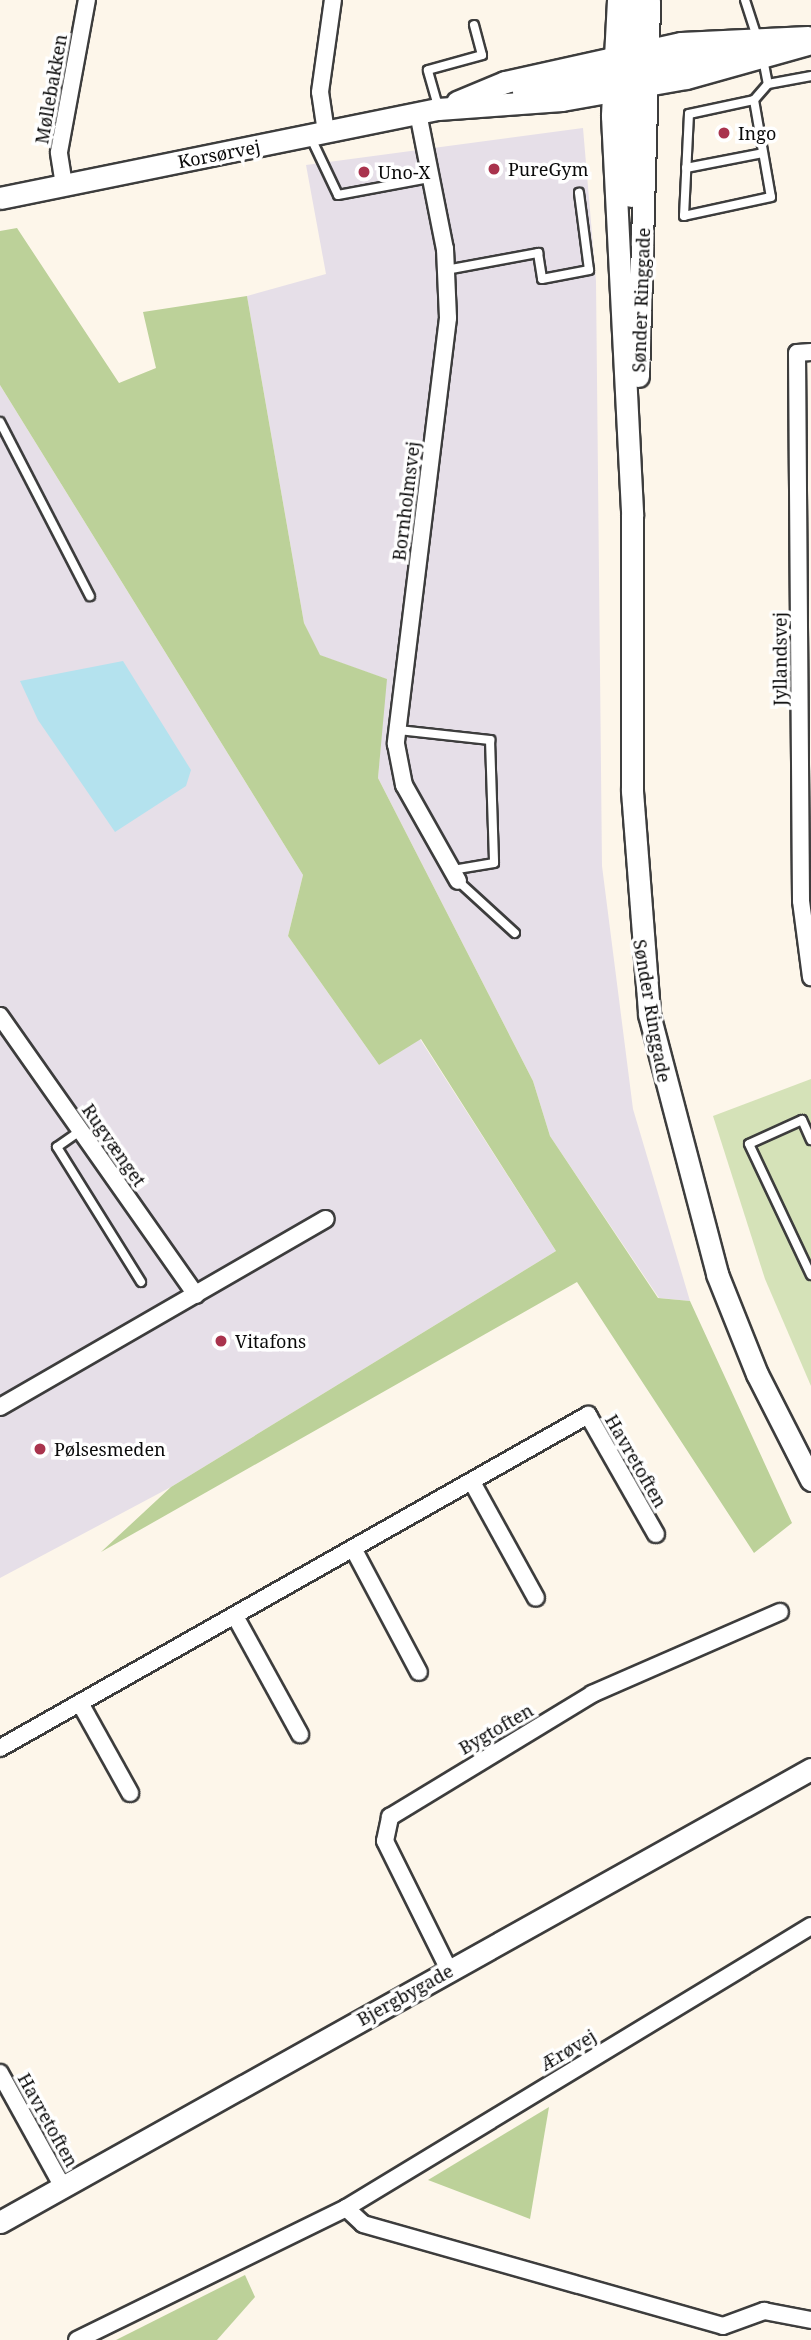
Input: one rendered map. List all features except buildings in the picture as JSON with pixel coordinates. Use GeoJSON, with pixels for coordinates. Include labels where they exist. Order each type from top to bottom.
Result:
{"type":"FeatureCollection","features":[{"type":"Feature","properties":{"kind":"street","name":"Møllebakken"},"geometry":{"type":"LineString","coordinates":[[64,185],[60,152],[86,0]]}},
{"type":"Feature","properties":{"kind":"street"},"geometry":{"type":"LineString","coordinates":[[318,134],[320,92],[333,0]]}},
{"type":"Feature","properties":{"kind":"street"},"geometry":{"type":"LineString","coordinates":[[618,0],[632,70]]}},
{"type":"Feature","properties":{"kind":"street"},"geometry":{"type":"LineString","coordinates":[[632,0],[632,70]]}},
{"type":"Feature","properties":{"kind":"street"},"geometry":{"type":"LineString","coordinates":[[632,70],[649,0]]}},
{"type":"Feature","properties":{"kind":"street"},"geometry":{"type":"LineString","coordinates":[[632,70],[811,40]]}},
{"type":"Feature","properties":{"kind":"street"},"geometry":{"type":"LineString","coordinates":[[632,70],[760,49]]}},
{"type":"Feature","properties":{"kind":"street","name":"Korsørvej"},"geometry":{"type":"LineString","coordinates":[[0,198],[632,70]]}},
{"type":"Feature","properties":{"kind":"street","name":"Sønder Ringgade"},"geometry":{"type":"LineString","coordinates":[[632,70],[637,411],[632,515]]}},
{"type":"Feature","properties":{"kind":"street","name":"Sønder Ringgade"},"geometry":{"type":"LineString","coordinates":[[632,70],[632,790],[649,1014],[717,1274],[757,1374],[811,1480]]}},
{"type":"Feature","properties":{"kind":"street","name":"Bornholmsvej"},"geometry":{"type":"LineString","coordinates":[[428,111],[430,178],[446,270],[448,318],[398,730],[404,785],[455,876]]}},
{"type":"Feature","properties":{"kind":"street","name":"Jyllandsvej"},"geometry":{"type":"LineString","coordinates":[[810,967],[801,901],[805,682],[797,353],[811,352]]}},
{"type":"Feature","properties":{"kind":"street","name":"Rugvænget"},"geometry":{"type":"LineString","coordinates":[[0,1016],[196,1295]]}},
{"type":"Feature","properties":{"kind":"street"},"geometry":{"type":"LineString","coordinates":[[0,1407],[326,1219]]}},
{"type":"Feature","properties":{"kind":"street","name":"Havretoften"},"geometry":{"type":"LineString","coordinates":[[0,1748],[354,1550],[588,1415],[656,1534]]}},
{"type":"Feature","properties":{"kind":"street"},"geometry":{"type":"LineString","coordinates":[[472,1482],[536,1598]]}},
{"type":"Feature","properties":{"kind":"street"},"geometry":{"type":"LineString","coordinates":[[354,1550],[419,1672]]}},
{"type":"Feature","properties":{"kind":"street","name":"Bygtoften"},"geometry":{"type":"LineString","coordinates":[[449,1970],[385,1841],[390,1816],[592,1694],[780,1612]]}},
{"type":"Feature","properties":{"kind":"street"},"geometry":{"type":"LineString","coordinates":[[235,1616],[300,1734]]}},
{"type":"Feature","properties":{"kind":"street"},"geometry":{"type":"LineString","coordinates":[[80,1703],[130,1793]]}},
{"type":"Feature","properties":{"kind":"street","name":"Bjergbygade"},"geometry":{"type":"LineString","coordinates":[[0,2222],[811,1769]]}},
{"type":"Feature","properties":{"kind":"street","name":"Ærøvej"},"geometry":{"type":"LineString","coordinates":[[77,2340],[346,2208],[811,1926]]}},
{"type":"Feature","properties":{"kind":"street","name":"Havretoften"},"geometry":{"type":"LineString","coordinates":[[0,2073],[63,2187]]}},
{"type":"Feature","properties":{"kind":"street"},"geometry":{"type":"LineString","coordinates":[[346,2208],[363,2224],[723,2326],[764,2311],[811,2320]]}},
{"type":"Feature","properties":{"kind":"lane"},"geometry":{"type":"LineString","coordinates":[[744,0],[768,84]]}},
{"type":"Feature","properties":{"kind":"lane"},"geometry":{"type":"LineString","coordinates":[[428,111],[428,70],[482,55],[474,25]]}},
{"type":"Feature","properties":{"kind":"lane"},"geometry":{"type":"LineString","coordinates":[[754,100],[771,197],[684,216],[689,114],[754,100],[768,84],[811,76]]}},
{"type":"Feature","properties":{"kind":"lane"},"geometry":{"type":"LineString","coordinates":[[318,134],[338,195],[430,178]]}},
{"type":"Feature","properties":{"kind":"lane"},"geometry":{"type":"LineString","coordinates":[[687,168],[763,153]]}},
{"type":"Feature","properties":{"kind":"lane"},"geometry":{"type":"LineString","coordinates":[[446,270],[538,253],[542,279],[589,270],[579,193]]}},
{"type":"Feature","properties":{"kind":"lane"},"geometry":{"type":"LineString","coordinates":[[0,422],[90,596]]}},
{"type":"Feature","properties":{"kind":"lane"},"geometry":{"type":"LineString","coordinates":[[398,730],[490,740],[494,863],[455,876],[515,933]]}},
{"type":"Feature","properties":{"kind":"lane"},"geometry":{"type":"LineString","coordinates":[[811,1140],[802,1120],[749,1144],[811,1275]]}},
{"type":"Feature","properties":{"kind":"lane"},"geometry":{"type":"LineString","coordinates":[[80,1131],[57,1147],[141,1282]]}},
{"type":"Feature","properties":{"kind":"shaded area"},"geometry":{"type":"Polygon","coordinates":[[[583,128],[596,281],[602,866],[633,1109],[690,1301],[659,1298],[550,1136],[533,1081],[378,778],[386,679],[319,655],[304,623],[247,296],[326,274],[306,165],[583,128]]]}},
{"type":"Feature","properties":{"kind":"shaded area"},"geometry":{"type":"Polygon","coordinates":[[[0,385],[303,875],[288,936],[379,1065],[420,1039],[556,1251],[171,1487],[0,1578],[0,385]]]}},
{"type":"Feature","properties":{"kind":"green space"},"geometry":{"type":"Polygon","coordinates":[[[17,228],[119,383],[156,368],[143,312],[247,296],[304,623],[320,655],[387,679],[378,778],[533,1081],[550,1136],[658,1298],[690,1301],[792,1523],[754,1553],[577,1282],[101,1552],[171,1487],[556,1251],[421,1039],[379,1065],[288,936],[303,875],[0,385],[0,231],[17,228]]]}},
{"type":"Feature","properties":{"kind":"green space"},"geometry":{"type":"Polygon","coordinates":[[[811,1079],[811,1386],[765,1279],[713,1116],[811,1079]]]}},
{"type":"Feature","properties":{"kind":"green space"},"geometry":{"type":"Polygon","coordinates":[[[549,2107],[530,2219],[428,2180],[549,2107]]]}},
{"type":"Feature","properties":{"kind":"green space"},"geometry":{"type":"Polygon","coordinates":[[[245,2275],[255,2297],[217,2340],[116,2340],[245,2275]]]}},
{"type":"Feature","properties":{"kind":"water"},"geometry":{"type":"Polygon","coordinates":[[[123,661],[191,770],[186,786],[115,832],[38,720],[20,681],[123,661]]]}},
{"type":"Feature","properties":{"kind":"place","name":"Ingo"},"geometry":{"type":"Point","coordinates":[724,133]}},
{"type":"Feature","properties":{"kind":"place","name":"PureGym"},"geometry":{"type":"Point","coordinates":[494,169]}},
{"type":"Feature","properties":{"kind":"place","name":"Uno-X"},"geometry":{"type":"Point","coordinates":[364,172]}},
{"type":"Feature","properties":{"kind":"place","name":"Vitafons"},"geometry":{"type":"Point","coordinates":[221,1341]}},
{"type":"Feature","properties":{"kind":"place","name":"Pølsesmeden"},"geometry":{"type":"Point","coordinates":[40,1449]}}]}
